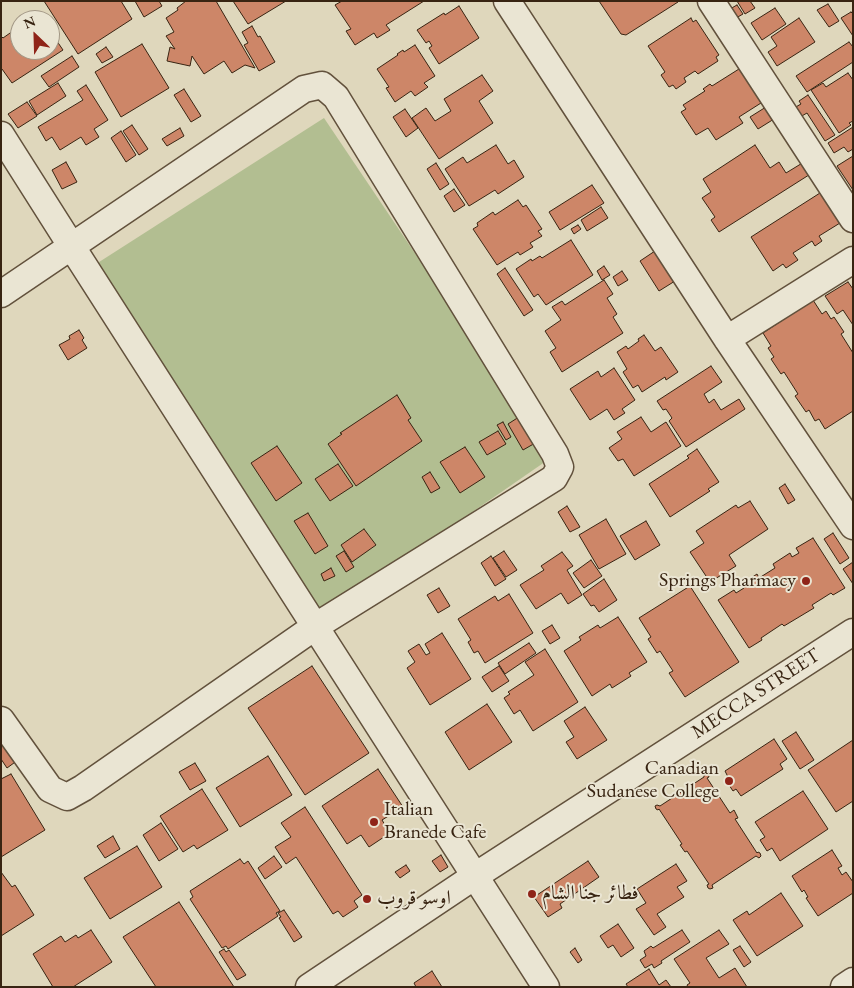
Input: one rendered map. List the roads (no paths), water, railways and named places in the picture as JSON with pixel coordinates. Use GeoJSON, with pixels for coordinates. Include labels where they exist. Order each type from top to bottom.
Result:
{"type":"FeatureCollection","features":[{"type":"Feature","properties":{"kind":"street"},"geometry":{"type":"LineString","coordinates":[[507,1],[727,339],[853,526]]}},
{"type":"Feature","properties":{"kind":"street"},"geometry":{"type":"LineString","coordinates":[[711,1],[853,219]]}},
{"type":"Feature","properties":{"kind":"street"},"geometry":{"type":"LineString","coordinates":[[1,294],[304,89],[322,85],[336,97],[555,454],[560,467],[554,478],[316,626],[83,788],[67,797],[50,789],[1,720]]}},
{"type":"Feature","properties":{"kind":"street"},"geometry":{"type":"LineString","coordinates":[[1,135],[546,987]]}},
{"type":"Feature","properties":{"kind":"street"},"geometry":{"type":"LineString","coordinates":[[727,339],[853,260]]}},
{"type":"Feature","properties":{"kind":"street","name":"MECCA STREET"},"geometry":{"type":"LineString","coordinates":[[309,987],[475,876],[853,632]]}},
{"type":"Feature","properties":{"kind":"street"},"geometry":{"type":"LineString","coordinates":[[844,987],[853,981]]}},
{"type":"Feature","properties":{"kind":"place","name":"Springs Pharmacy"},"geometry":{"type":"Point","coordinates":[806,581]}},
{"type":"Feature","properties":{"kind":"place","name":"Canadian Sudanese College"},"geometry":{"type":"Point","coordinates":[729,781]}},
{"type":"Feature","properties":{"kind":"place","name":"Italian Branede Cafe"},"geometry":{"type":"Point","coordinates":[374,822]}},
{"type":"Feature","properties":{"kind":"place","name":"فطائر جنا الشام"},"geometry":{"type":"Point","coordinates":[532,894]}},
{"type":"Feature","properties":{"kind":"place","name":"اوسو قروب"},"geometry":{"type":"Point","coordinates":[367,899]}}]}
